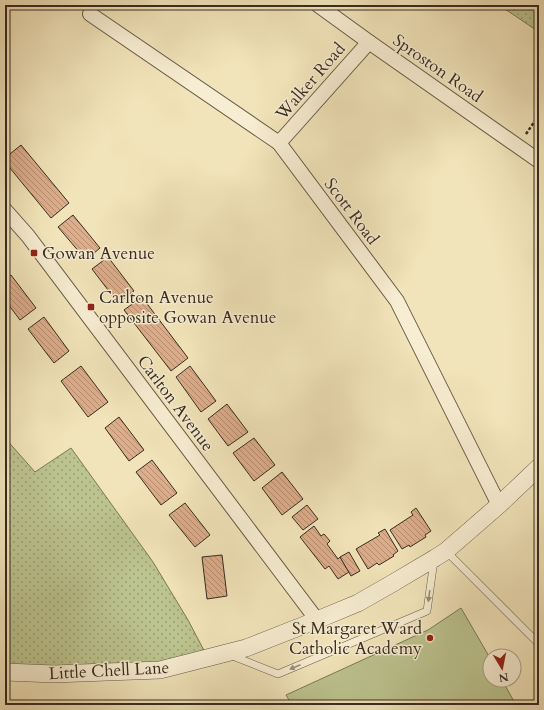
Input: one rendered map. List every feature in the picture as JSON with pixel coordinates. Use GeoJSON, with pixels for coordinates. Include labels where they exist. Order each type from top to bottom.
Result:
{"type":"FeatureCollection","features":[{"type":"Feature","properties":{"kind":"street","name":"Sproston Road"},"geometry":{"type":"LineString","coordinates":[[318,5],[539,161]]}},
{"type":"Feature","properties":{"kind":"street","name":"Scott Road"},"geometry":{"type":"LineString","coordinates":[[90,14],[279,144],[397,301],[499,505]]}},
{"type":"Feature","properties":{"kind":"street","name":"Walker Road"},"geometry":{"type":"LineString","coordinates":[[279,144],[369,42]]}},
{"type":"Feature","properties":{"kind":"street","name":"Carlton Avenue"},"geometry":{"type":"LineString","coordinates":[[5,210],[28,236],[317,620]]}},
{"type":"Feature","properties":{"kind":"street","name":"Little Chell Lane"},"geometry":{"type":"LineString","coordinates":[[5,672],[54,674],[160,670],[246,648],[358,603],[440,554],[499,505],[539,467]]}},
{"type":"Feature","properties":{"kind":"lane"},"geometry":{"type":"LineString","coordinates":[[224,653],[278,674],[427,611],[440,554],[539,644]]}},
{"type":"Feature","properties":{"kind":"path"},"geometry":{"type":"LineString","coordinates":[[518,146],[539,115]]}},
{"type":"Feature","properties":{"kind":"green space"},"geometry":{"type":"Polygon","coordinates":[[[499,5],[539,5],[539,32],[499,5]]]}},
{"type":"Feature","properties":{"kind":"green space"},"geometry":{"type":"Polygon","coordinates":[[[5,438],[35,472],[71,448],[153,562],[188,620],[208,658],[160,670],[5,672],[5,438]]]}},
{"type":"Feature","properties":{"kind":"green space"},"geometry":{"type":"Polygon","coordinates":[[[461,608],[484,648],[482,648],[482,688],[506,688],[516,705],[292,705],[286,695],[428,630],[461,608]]]}},
{"type":"Feature","properties":{"kind":"building"},"geometry":{"type":"Polygon","coordinates":[[[21,145],[69,203],[51,218],[5,162],[5,158],[21,145]]]}},
{"type":"Feature","properties":{"kind":"building"},"geometry":{"type":"Polygon","coordinates":[[[73,215],[100,248],[86,260],[58,227],[73,215]]]}},
{"type":"Feature","properties":{"kind":"building"},"geometry":{"type":"Polygon","coordinates":[[[108,257],[134,291],[118,303],[92,269],[108,257]]]}},
{"type":"Feature","properties":{"kind":"building"},"geometry":{"type":"Polygon","coordinates":[[[11,275],[36,308],[20,320],[5,300],[5,280],[11,275]]]}},
{"type":"Feature","properties":{"kind":"building"},"geometry":{"type":"Polygon","coordinates":[[[142,297],[188,358],[171,371],[124,310],[142,297]]]}},
{"type":"Feature","properties":{"kind":"building"},"geometry":{"type":"Polygon","coordinates":[[[44,317],[69,351],[54,363],[28,329],[44,317]]]}},
{"type":"Feature","properties":{"kind":"building"},"geometry":{"type":"Polygon","coordinates":[[[81,366],[108,402],[88,417],[61,381],[81,366]]]}},
{"type":"Feature","properties":{"kind":"building"},"geometry":{"type":"Polygon","coordinates":[[[190,366],[216,401],[201,412],[176,377],[190,366]]]}},
{"type":"Feature","properties":{"kind":"building"},"geometry":{"type":"Polygon","coordinates":[[[227,404],[248,432],[228,446],[208,419],[227,404]]]}},
{"type":"Feature","properties":{"kind":"building"},"geometry":{"type":"Polygon","coordinates":[[[119,417],[144,450],[129,461],[105,428],[119,417]]]}},
{"type":"Feature","properties":{"kind":"building"},"geometry":{"type":"Polygon","coordinates":[[[254,438],[275,465],[254,481],[233,453],[254,438]]]}},
{"type":"Feature","properties":{"kind":"building"},"geometry":{"type":"Polygon","coordinates":[[[152,460],[177,493],[161,505],[136,472],[152,460]]]}},
{"type":"Feature","properties":{"kind":"building"},"geometry":{"type":"Polygon","coordinates":[[[282,472],[303,499],[282,515],[262,488],[282,472]]]}},
{"type":"Feature","properties":{"kind":"building"},"geometry":{"type":"Polygon","coordinates":[[[185,503],[210,535],[195,547],[169,515],[185,503]]]}},
{"type":"Feature","properties":{"kind":"building"},"geometry":{"type":"Polygon","coordinates":[[[307,505],[318,519],[303,530],[292,517],[307,505]]]}},
{"type":"Feature","properties":{"kind":"building"},"geometry":{"type":"Polygon","coordinates":[[[416,508],[431,531],[425,535],[426,537],[410,547],[409,545],[402,549],[390,530],[413,515],[411,512],[416,508]]]}},
{"type":"Feature","properties":{"kind":"building"},"geometry":{"type":"Polygon","coordinates":[[[314,526],[321,536],[324,534],[330,541],[327,544],[338,559],[340,557],[349,572],[338,579],[329,566],[325,569],[300,537],[314,526]]]}},
{"type":"Feature","properties":{"kind":"building"},"geometry":{"type":"Polygon","coordinates":[[[385,529],[398,551],[393,555],[394,556],[379,565],[377,563],[368,569],[356,549],[380,535],[378,533],[385,529]]]}},
{"type":"Feature","properties":{"kind":"building"},"geometry":{"type":"Polygon","coordinates":[[[349,552],[360,571],[351,576],[340,557],[349,552]]]}},
{"type":"Feature","properties":{"kind":"building"},"geometry":{"type":"Polygon","coordinates":[[[222,555],[227,596],[207,599],[202,557],[222,555]]]}},
{"type":"Feature","properties":{"kind":"place","name":"Gowan Avenue"},"geometry":{"type":"Point","coordinates":[34,253]}},
{"type":"Feature","properties":{"kind":"place","name":"Carlton Avenue opposite Gowan Avenue"},"geometry":{"type":"Point","coordinates":[91,307]}},
{"type":"Feature","properties":{"kind":"place","name":"St Margaret Ward Catholic Academy"},"geometry":{"type":"Point","coordinates":[430,638]}}]}
